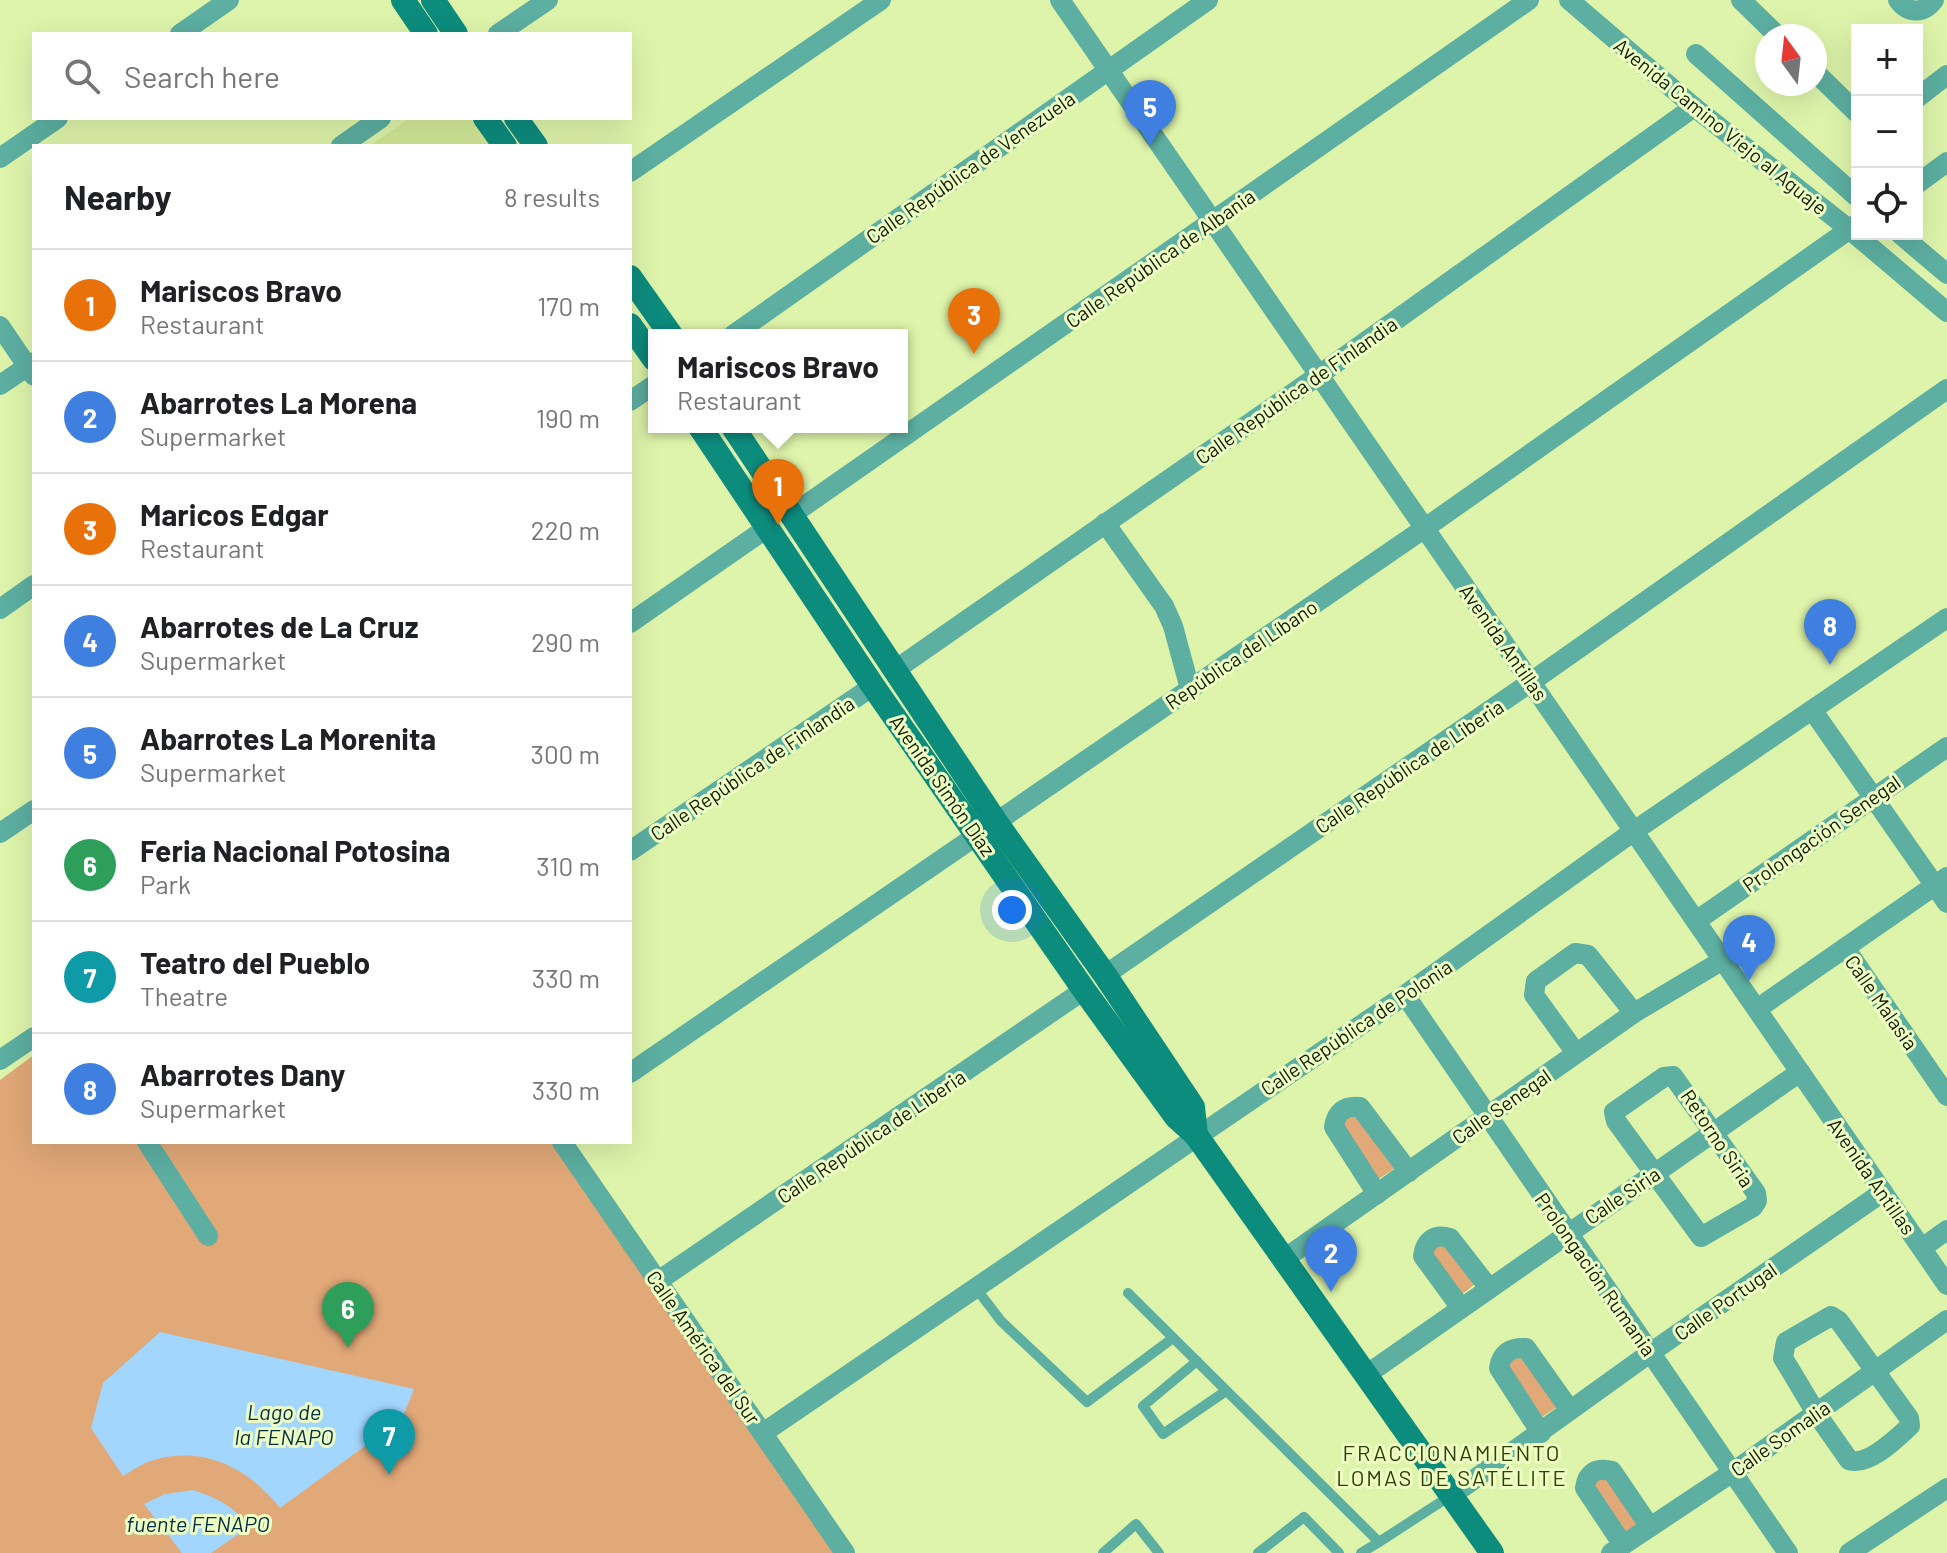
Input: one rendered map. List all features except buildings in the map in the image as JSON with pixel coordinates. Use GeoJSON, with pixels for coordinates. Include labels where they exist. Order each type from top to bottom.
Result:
{"type":"FeatureCollection","features":[{"type":"Feature","properties":{"kind":"main road"},"geometry":{"type":"LineString","coordinates":[[403,0],[425,32]]}},
{"type":"Feature","properties":{"kind":"main road"},"geometry":{"type":"LineString","coordinates":[[433,0],[455,32]]}},
{"type":"Feature","properties":{"kind":"main road"},"geometry":{"type":"LineString","coordinates":[[486,120],[504,144]]}},
{"type":"Feature","properties":{"kind":"main road"},"geometry":{"type":"LineString","coordinates":[[517,120],[535,144]]}},
{"type":"Feature","properties":{"kind":"main road"},"geometry":{"type":"LineString","coordinates":[[632,280],[667,329]]}},
{"type":"Feature","properties":{"kind":"main road"},"geometry":{"type":"LineString","coordinates":[[632,328],[648,350]]}},
{"type":"Feature","properties":{"kind":"main road","name":"Avenida Simón Díaz"},"geometry":{"type":"LineString","coordinates":[[704,433],[873,686],[1105,975],[1193,1107],[1196,1135]]}},
{"type":"Feature","properties":{"kind":"main road","name":"Avenida Simón Díaz"},"geometry":{"type":"LineString","coordinates":[[737,433],[895,670],[1084,990],[1176,1117],[1196,1135],[1492,1553]]}},
{"type":"Feature","properties":{"kind":"street"},"geometry":{"type":"LineString","coordinates":[[183,32],[229,0]]}},
{"type":"Feature","properties":{"kind":"street"},"geometry":{"type":"LineString","coordinates":[[501,32],[548,0]]}},
{"type":"Feature","properties":{"kind":"street"},"geometry":{"type":"LineString","coordinates":[[632,171],[881,0]]}},
{"type":"Feature","properties":{"kind":"street","name":"Avenida Antillas"},"geometry":{"type":"LineString","coordinates":[[1060,0],[1947,1285]]}},
{"type":"Feature","properties":{"kind":"street","name":"Calle República de Venezuela"},"geometry":{"type":"LineString","coordinates":[[741,329],[1208,0]]}},
{"type":"Feature","properties":{"kind":"street","name":"Calle República de Albania"},"geometry":{"type":"LineString","coordinates":[[790,516],[1529,0]]}},
{"type":"Feature","properties":{"kind":"street","name":"Avenida Camino Viejo al Aguaje"},"geometry":{"type":"LineString","coordinates":[[1569,0],[1694,107],[1851,225]]}},
{"type":"Feature","properties":{"kind":"street"},"geometry":{"type":"LineString","coordinates":[[1741,0],[1766,24]]}},
{"type":"Feature","properties":{"kind":"street"},"geometry":{"type":"LineString","coordinates":[[1898,0],[1904,7],[1915,11],[1927,8],[1934,0]]}},
{"type":"Feature","properties":{"kind":"street"},"geometry":{"type":"LineString","coordinates":[[1696,54],[1851,192]]}},
{"type":"Feature","properties":{"kind":"street"},"geometry":{"type":"LineString","coordinates":[[1920,96],[1947,75]]}},
{"type":"Feature","properties":{"kind":"street"},"geometry":{"type":"LineString","coordinates":[[1827,84],[1851,107]]}},
{"type":"Feature","properties":{"kind":"street","name":"Calle República de Finlandia"},"geometry":{"type":"LineString","coordinates":[[895,670],[1319,375],[1694,107]]}},
{"type":"Feature","properties":{"kind":"street"},"geometry":{"type":"LineString","coordinates":[[0,158],[55,120]]}},
{"type":"Feature","properties":{"kind":"street"},"geometry":{"type":"LineString","coordinates":[[344,144],[378,120]]}},
{"type":"Feature","properties":{"kind":"street"},"geometry":{"type":"LineString","coordinates":[[1923,180],[1947,162]]}},
{"type":"Feature","properties":{"kind":"street","name":"República del Líbano"},"geometry":{"type":"LineString","coordinates":[[632,1072],[1425,528],[1851,228]]}},
{"type":"Feature","properties":{"kind":"street","name":"Avenida Camino Viejo al Aguaje"},"geometry":{"type":"LineString","coordinates":[[1867,240],[1947,312]]}},
{"type":"Feature","properties":{"kind":"street"},"geometry":{"type":"LineString","coordinates":[[1907,240],[1947,274]]}},
{"type":"Feature","properties":{"kind":"street"},"geometry":{"type":"LineString","coordinates":[[0,326],[32,368],[0,385]]}},
{"type":"Feature","properties":{"kind":"street","name":"Calle República de Liberia"},"geometry":{"type":"LineString","coordinates":[[1105,975],[1531,682],[1947,389]]}},
{"type":"Feature","properties":{"kind":"street"},"geometry":{"type":"LineString","coordinates":[[1105,523],[1164,606],[1173,626],[1190,689]]}},
{"type":"Feature","properties":{"kind":"street"},"geometry":{"type":"LineString","coordinates":[[632,622],[767,528]]}},
{"type":"Feature","properties":{"kind":"street"},"geometry":{"type":"LineString","coordinates":[[0,609],[32,586]]}},
{"type":"Feature","properties":{"kind":"street","name":"Calle República de Polonia"},"geometry":{"type":"LineString","coordinates":[[763,1433],[1405,995],[1634,831],[1947,618]]}},
{"type":"Feature","properties":{"kind":"street","name":"Calle República de Finlandia"},"geometry":{"type":"LineString","coordinates":[[632,850],[873,686]]}},
{"type":"Feature","properties":{"kind":"street"},"geometry":{"type":"LineString","coordinates":[[1813,711],[1872,797],[1941,881],[1947,903]]}},
{"type":"Feature","properties":{"kind":"street","name":"Prolongación Senegal"},"geometry":{"type":"LineString","coordinates":[[1696,921],[1947,747]]}},
{"type":"Feature","properties":{"kind":"street"},"geometry":{"type":"LineString","coordinates":[[0,833],[32,811]]}},
{"type":"Feature","properties":{"kind":"street"},"geometry":{"type":"LineString","coordinates":[[1757,1009],[1941,881]]}},
{"type":"Feature","properties":{"kind":"street","name":"Calle Malasia"},"geometry":{"type":"LineString","coordinates":[[1845,948],[1947,1096]]}},
{"type":"Feature","properties":{"kind":"street"},"geometry":{"type":"LineString","coordinates":[[1576,1053],[1534,995],[1536,981],[1575,953],[1588,955],[1634,1013]]}},
{"type":"Feature","properties":{"kind":"street","name":"Calle Senegal"},"geometry":{"type":"LineString","coordinates":[[1284,1259],[1634,1013],[1723,960]]}},
{"type":"Feature","properties":{"kind":"street","name":"Calle República de Liberia"},"geometry":{"type":"LineString","coordinates":[[658,1281],[1084,990]]}},
{"type":"Feature","properties":{"kind":"street","name":"Prolongación Rumania"},"geometry":{"type":"LineString","coordinates":[[1405,995],[1788,1553]]}},
{"type":"Feature","properties":{"kind":"street"},"geometry":{"type":"LineString","coordinates":[[0,1060],[32,1038]]}},
{"type":"Feature","properties":{"kind":"street","name":"Calle Siria"},"geometry":{"type":"LineString","coordinates":[[1366,1375],[1800,1072]]}},
{"type":"Feature","properties":{"kind":"street","name":"Retorno Siria"},"geometry":{"type":"LineString","coordinates":[[1673,1076],[1714,1131],[1756,1193],[1757,1201],[1753,1207],[1701,1237],[1616,1121],[1614,1112],[1664,1077],[1673,1076]]}},
{"type":"Feature","properties":{"kind":"street"},"geometry":{"type":"LineString","coordinates":[[1377,1194],[1334,1127],[1341,1110],[1360,1107],[1409,1172]]}},
{"type":"Feature","properties":{"kind":"street"},"geometry":{"type":"LineString","coordinates":[[148,1144],[208,1236]]}},
{"type":"Feature","properties":{"kind":"street","name":"Calle América del Sur"},"geometry":{"type":"LineString","coordinates":[[563,1144],[845,1553]]}},
{"type":"Feature","properties":{"kind":"street","name":"Calle Portugal"},"geometry":{"type":"LineString","coordinates":[[1451,1496],[1650,1353],[1883,1192]]}},
{"type":"Feature","properties":{"kind":"street"},"geometry":{"type":"LineString","coordinates":[[1922,1248],[1947,1230]]}},
{"type":"Feature","properties":{"kind":"street"},"geometry":{"type":"LineString","coordinates":[[1461,1308],[1423,1256],[1424,1246],[1430,1239],[1441,1235],[1450,1238],[1489,1288]]}},
{"type":"Feature","properties":{"kind":"street"},"geometry":{"type":"LineString","coordinates":[[1831,1316],[1839,1321],[1876,1370],[1909,1418],[1910,1426],[1867,1460],[1856,1463],[1849,1460],[1816,1413],[1783,1358],[1786,1342],[1831,1316]]}},
{"type":"Feature","properties":{"kind":"street","name":"Calle Somalia"},"geometry":{"type":"LineString","coordinates":[[1617,1549],[1733,1472],[1947,1320]]}},
{"type":"Feature","properties":{"kind":"street"},"geometry":{"type":"LineString","coordinates":[[1541,1433],[1499,1368],[1500,1359],[1506,1352],[1516,1347],[1526,1348],[1570,1410]]}},
{"type":"Feature","properties":{"kind":"street"},"geometry":{"type":"LineString","coordinates":[[1617,1549],[1585,1488],[1592,1472],[1603,1469],[1612,1471],[1650,1527]]}},
{"type":"Feature","properties":{"kind":"street"},"geometry":{"type":"LineString","coordinates":[[1849,1553],[1947,1488]]}},
{"type":"Feature","properties":{"kind":"lane"},"geometry":{"type":"LineString","coordinates":[[975,1287],[1001,1321],[1087,1402],[1173,1338]]}},
{"type":"Feature","properties":{"kind":"lane"},"geometry":{"type":"LineString","coordinates":[[1128,1293],[1379,1542]]}},
{"type":"Feature","properties":{"kind":"lane"},"geometry":{"type":"LineString","coordinates":[[1197,1361],[1143,1406],[1163,1434],[1226,1391]]}},
{"type":"Feature","properties":{"kind":"lane"},"geometry":{"type":"LineString","coordinates":[[1361,1553],[1451,1496]]}},
{"type":"Feature","properties":{"kind":"lane"},"geometry":{"type":"LineString","coordinates":[[1258,1553],[1304,1517],[1339,1553]]}},
{"type":"Feature","properties":{"kind":"lane"},"geometry":{"type":"LineString","coordinates":[[1103,1553],[1136,1524],[1159,1553]]}},
{"type":"Feature","properties":{"kind":"shaded area"},"geometry":{"type":"Polygon","coordinates":[[[407,120],[475,120],[493,144],[372,144],[407,120]]]}},
{"type":"Feature","properties":{"kind":"shaded area"},"geometry":{"type":"Polygon","coordinates":[[[32,1056],[32,1144],[555,1144],[837,1553],[0,1553],[0,1080],[32,1056]]]}},
{"type":"Feature","properties":{"kind":"shaded area"},"geometry":{"type":"Polygon","coordinates":[[[1355,1110],[1397,1167],[1377,1180],[1337,1125],[1355,1110]]]}},
{"type":"Feature","properties":{"kind":"shaded area"},"geometry":{"type":"Polygon","coordinates":[[[1443,1236],[1476,1283],[1459,1297],[1424,1248],[1443,1236]]]}},
{"type":"Feature","properties":{"kind":"shaded area"},"geometry":{"type":"Polygon","coordinates":[[[1529,1352],[1563,1403],[1542,1417],[1507,1363],[1529,1352]]]}},
{"type":"Feature","properties":{"kind":"shaded area"},"geometry":{"type":"Polygon","coordinates":[[[1610,1465],[1641,1526],[1624,1537],[1588,1480],[1610,1465]]]}},
{"type":"Feature","properties":{"kind":"water","name":"Lago de la FENAPO"},"geometry":{"type":"Polygon","coordinates":[[[160,1332],[414,1389],[402,1419],[280,1508],[254,1481],[223,1463],[206,1458],[170,1456],[147,1462],[123,1476],[91,1428],[103,1383],[160,1332]]]}},
{"type":"Feature","properties":{"kind":"water","name":"fuente FENAPO"},"geometry":{"type":"Polygon","coordinates":[[[193,1490],[224,1504],[249,1527],[211,1553],[182,1553],[144,1504],[165,1494],[193,1490]]]}},
{"type":"Feature","properties":{"kind":"place","name":"Abarrotes La Morenita"},"geometry":{"type":"Point","coordinates":[1150,146]}},
{"type":"Feature","properties":{"kind":"place","name":"Maricos Edgar"},"geometry":{"type":"Point","coordinates":[974,354]}},
{"type":"Feature","properties":{"kind":"place","name":"Mariscos Bravo"},"geometry":{"type":"Point","coordinates":[778,525]}},
{"type":"Feature","properties":{"kind":"place","name":"Abarrotes Dany"},"geometry":{"type":"Point","coordinates":[1830,665]}},
{"type":"Feature","properties":{"kind":"place","name":"Abarrotes de La Cruz"},"geometry":{"type":"Point","coordinates":[1749,981]}},
{"type":"Feature","properties":{"kind":"place","name":"Abarrotes La Morena"},"geometry":{"type":"Point","coordinates":[1331,1292]}},
{"type":"Feature","properties":{"kind":"place","name":"Feria Nacional Potosina"},"geometry":{"type":"Point","coordinates":[348,1348]}},
{"type":"Feature","properties":{"kind":"place","name":"Teatro del Pueblo"},"geometry":{"type":"Point","coordinates":[389,1475]}},
{"type":"Feature","properties":{"kind":"district","name":"FRACCIONAMIENTO LOMAS DE SATÉLITE"},"geometry":{"type":"Point","coordinates":[1452,1464]}}]}
